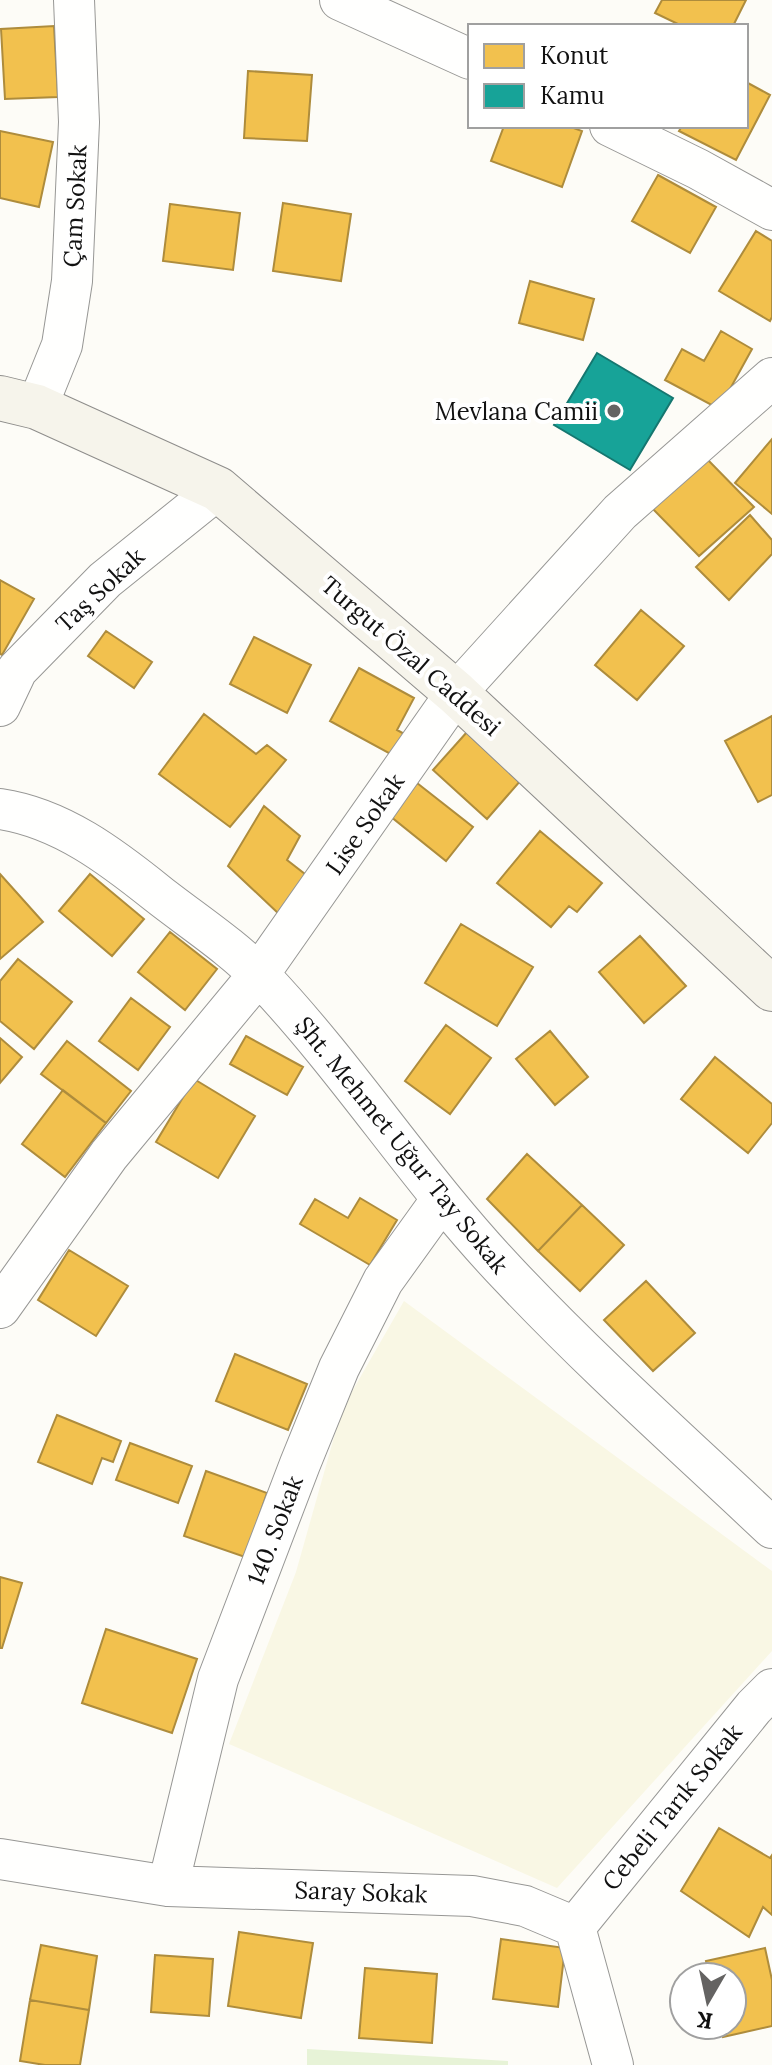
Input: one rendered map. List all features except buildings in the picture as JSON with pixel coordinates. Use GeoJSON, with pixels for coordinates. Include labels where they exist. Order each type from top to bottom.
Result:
{"type":"FeatureCollection","features":[{"type":"Feature","properties":{"kind":"street","name":"Çam Sokak"},"geometry":{"type":"LineString","coordinates":[[18,403],[62,345],[72,281],[79,122],[74,0]]}},
{"type":"Feature","properties":{"kind":"street"},"geometry":{"type":"LineString","coordinates":[[340,0],[468,58]]}},
{"type":"Feature","properties":{"kind":"street"},"geometry":{"type":"LineString","coordinates":[[614,128],[772,210]]}},
{"type":"Feature","properties":{"kind":"street","name":"Lise Sokak"},"geometry":{"type":"LineString","coordinates":[[0,1308],[109,1155],[259,974],[456,693],[620,512],[772,378]]}},
{"type":"Feature","properties":{"kind":"street","name":"Turgut Özal Caddesi"},"geometry":{"type":"LineString","coordinates":[[18,403],[218,489],[456,693],[772,989]]}},
{"type":"Feature","properties":{"kind":"street","name":"Taş Sokak"},"geometry":{"type":"LineString","coordinates":[[0,706],[17,670],[105,580],[218,489]]}},
{"type":"Feature","properties":{"kind":"street","name":"Şht. Mehmet Uğur Tay Sokak"},"geometry":{"type":"LineString","coordinates":[[0,809],[62,829],[111,856],[259,974],[316,1037],[442,1199],[510,1276],[772,1528]]}},
{"type":"Feature","properties":{"kind":"street","name":"140. Sokak"},"geometry":{"type":"LineString","coordinates":[[168,1886],[218,1679],[300,1464],[339,1368],[383,1281],[442,1199]]}},
{"type":"Feature","properties":{"kind":"street","name":"Cebeli Tarık Sokak"},"geometry":{"type":"LineString","coordinates":[[575,1927],[772,1689]]}},
{"type":"Feature","properties":{"kind":"street","name":"Saray Sokak"},"geometry":{"type":"LineString","coordinates":[[0,1859],[168,1886],[472,1896],[525,1906],[575,1927]]}},
{"type":"Feature","properties":{"kind":"street"},"geometry":{"type":"LineString","coordinates":[[575,1927],[613,2065]]}},
{"type":"Feature","properties":{"kind":"shaded area"},"geometry":{"type":"Polygon","coordinates":[[[404,1301],[772,1571],[772,1651],[557,1888],[229,1744],[296,1572],[342,1409],[404,1301]]]}},
{"type":"Feature","properties":{"kind":"green space"},"geometry":{"type":"Polygon","coordinates":[[[307,2049],[508,2061],[508,2065],[307,2065],[307,2049]]]}},
{"type":"Feature","properties":{"kind":"place","name":"Mevlana Camii"},"geometry":{"type":"Point","coordinates":[614,411]}}]}
